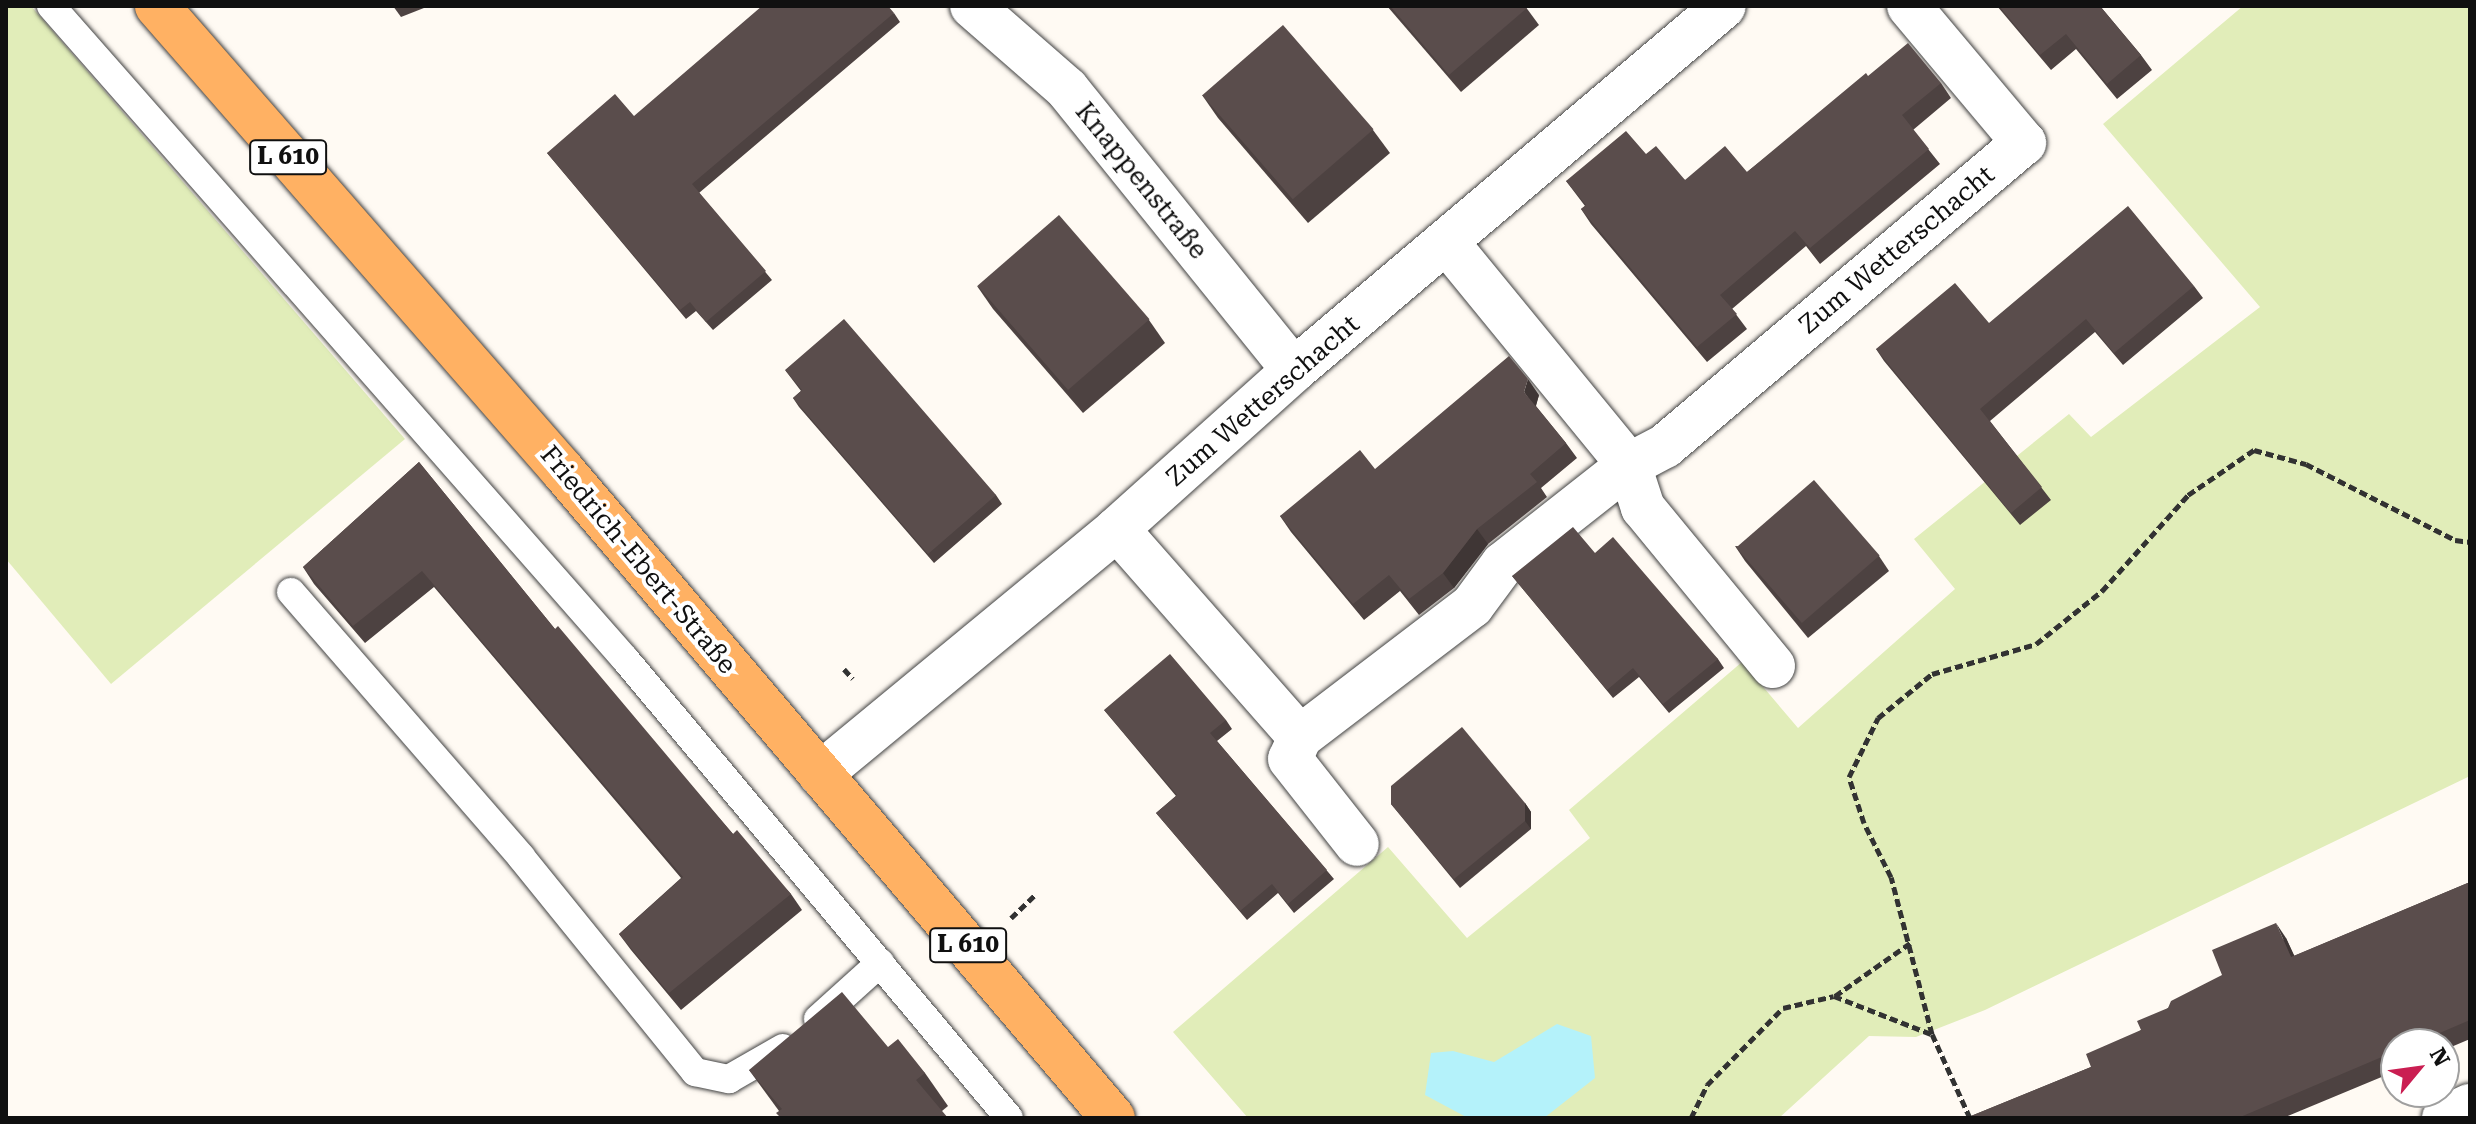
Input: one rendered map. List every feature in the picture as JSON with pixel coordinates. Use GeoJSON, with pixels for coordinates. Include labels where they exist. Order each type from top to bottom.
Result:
{"type":"FeatureCollection","features":[{"type":"Feature","properties":{"kind":"main road","name":"Friedrich-Ebert-Straße"},"geometry":{"type":"LineString","coordinates":[[157,6],[563,471],[1113,1118]]}},
{"type":"Feature","properties":{"kind":"street","name":"Knappenstraße"},"geometry":{"type":"LineString","coordinates":[[972,6],[1067,89],[1294,370]]}},
{"type":"Feature","properties":{"kind":"street","name":"Zum Wetterschacht"},"geometry":{"type":"LineString","coordinates":[[820,774],[1117,529],[1294,370],[1724,6]]}},
{"type":"Feature","properties":{"kind":"street","name":"Zum Wetterschacht"},"geometry":{"type":"LineString","coordinates":[[1300,737],[1472,606],[1503,564],[1629,465],[1665,446],[2024,143],[1909,6]]}},
{"type":"Feature","properties":{"kind":"street"},"geometry":{"type":"LineString","coordinates":[[1447,243],[1629,465],[1643,508],[1773,666]]}},
{"type":"Feature","properties":{"kind":"street"},"geometry":{"type":"LineString","coordinates":[[1117,529],[1300,737],[1290,759],[1357,844]]}},
{"type":"Feature","properties":{"kind":"street"},"geometry":{"type":"LineString","coordinates":[[2444,1118],[2470,1106]]}},
{"type":"Feature","properties":{"kind":"lane"},"geometry":{"type":"LineString","coordinates":[[51,6],[625,659],[1009,1118]]}},
{"type":"Feature","properties":{"kind":"lane"},"geometry":{"type":"LineString","coordinates":[[291,592],[521,857],[695,1072],[729,1079],[757,1067],[787,1046],[880,963]]}},
{"type":"Feature","properties":{"kind":"path"},"geometry":{"type":"LineString","coordinates":[[1970,1118],[1932,1034],[1891,877],[1864,823],[1849,777],[1878,718],[1932,674],[2036,644],[2102,591],[2188,495],[2254,450],[2306,464],[2455,540],[2470,542]]}},
{"type":"Feature","properties":{"kind":"path"},"geometry":{"type":"LineString","coordinates":[[1691,1118],[1707,1085],[1783,1008],[1834,996],[1910,943]]}},
{"type":"Feature","properties":{"kind":"path"},"geometry":{"type":"LineString","coordinates":[[1834,996],[1932,1034]]}},
{"type":"Feature","properties":{"kind":"green space"},"geometry":{"type":"Polygon","coordinates":[[[6,6],[31,6],[405,439],[111,684],[6,559],[6,6]]]}},
{"type":"Feature","properties":{"kind":"green space"},"geometry":{"type":"Polygon","coordinates":[[[2243,6],[2470,6],[2470,776],[1985,1010],[1916,1037],[1869,1036],[1779,1118],[1248,1118],[1173,1032],[1388,847],[1467,938],[1590,838],[1569,810],[1742,662],[1798,728],[1955,589],[1914,539],[2069,414],[2091,437],[2260,307],[2103,124],[2243,6]]]}},
{"type":"Feature","properties":{"kind":"water"},"geometry":{"type":"Polygon","coordinates":[[[1557,1024],[1591,1036],[1595,1078],[1544,1118],[1468,1118],[1425,1095],[1431,1053],[1453,1051],[1494,1062],[1557,1024]]]}},
{"type":"Feature","properties":{"kind":"building"},"geometry":{"type":"Polygon","coordinates":[[[762,6],[888,6],[894,13],[692,184],[766,271],[706,322],[690,302],[680,310],[547,153],[615,94],[634,116],[762,6]]]}},
{"type":"Feature","properties":{"kind":"building"},"geometry":{"type":"Polygon","coordinates":[[[1390,6],[1525,6],[1527,8],[1449,75],[1390,6]]]}},
{"type":"Feature","properties":{"kind":"building"},"geometry":{"type":"Polygon","coordinates":[[[1999,6],[2100,6],[2141,55],[2107,84],[2066,34],[2040,55],[1999,6]]]}},
{"type":"Feature","properties":{"kind":"building"},"geometry":{"type":"Polygon","coordinates":[[[1283,25],[1374,129],[1293,199],[1202,95],[1283,25]]]}},
{"type":"Feature","properties":{"kind":"building"},"geometry":{"type":"Polygon","coordinates":[[[1908,43],[1941,83],[1902,115],[1929,149],[1810,248],[1795,231],[1720,295],[1737,314],[1697,347],[1581,209],[1586,205],[1566,181],[1626,131],[1646,154],[1656,146],[1685,180],[1725,146],[1747,172],[1866,73],[1868,76],[1908,43]]]}},
{"type":"Feature","properties":{"kind":"building"},"geometry":{"type":"Polygon","coordinates":[[[2128,206],[2194,286],[2114,353],[2086,319],[1980,409],[2042,487],[2011,513],[1876,349],[1955,283],[1989,323],[2128,206]]]}},
{"type":"Feature","properties":{"kind":"building"},"geometry":{"type":"Polygon","coordinates":[[[1059,215],[1150,319],[1068,390],[977,286],[1059,215]]]}},
{"type":"Feature","properties":{"kind":"building"},"geometry":{"type":"Polygon","coordinates":[[[844,319],[996,495],[928,554],[793,398],[802,390],[785,370],[844,319]]]}},
{"type":"Feature","properties":{"kind":"building"},"geometry":{"type":"Polygon","coordinates":[[[1509,356],[1528,379],[1524,392],[1566,443],[1530,474],[1537,482],[1477,529],[1443,573],[1409,599],[1389,575],[1353,604],[1280,516],[1360,450],[1375,469],[1509,356]]]}},
{"type":"Feature","properties":{"kind":"building"},"geometry":{"type":"Polygon","coordinates":[[[419,462],[555,629],[558,626],[733,834],[737,830],[791,894],[669,993],[619,934],[683,877],[422,571],[353,626],[303,567],[419,462]]]}},
{"type":"Feature","properties":{"kind":"building"},"geometry":{"type":"Polygon","coordinates":[[[1814,480],[1880,555],[1802,623],[1736,548],[1814,480]]]}},
{"type":"Feature","properties":{"kind":"building"},"geometry":{"type":"Polygon","coordinates":[[[1573,527],[1595,553],[1613,537],[1718,659],[1663,704],[1633,668],[1607,690],[1512,576],[1573,527]]]}},
{"type":"Feature","properties":{"kind":"building"},"geometry":{"type":"Polygon","coordinates":[[[1170,654],[1226,720],[1210,733],[1327,870],[1288,904],[1272,884],[1240,911],[1156,813],[1177,795],[1104,710],[1170,654]]]}},
{"type":"Feature","properties":{"kind":"building"},"geometry":{"type":"Polygon","coordinates":[[[1462,727],[1525,803],[1525,821],[1454,879],[1391,804],[1391,786],[1462,727]]]}},
{"type":"Feature","properties":{"kind":"building"},"geometry":{"type":"Polygon","coordinates":[[[2470,882],[2470,1020],[2451,1028],[2380,1028],[2380,1058],[2238,1118],[1966,1118],[2091,1067],[2086,1054],[2141,1030],[2137,1021],[2168,1008],[2171,1001],[2222,975],[2212,950],[2276,923],[2291,957],[2470,882]]]}},
{"type":"Feature","properties":{"kind":"building"},"geometry":{"type":"Polygon","coordinates":[[[842,992],[888,1047],[898,1039],[925,1073],[916,1080],[948,1118],[781,1118],[776,1113],[782,1109],[749,1070],[842,992]]]}}]}
